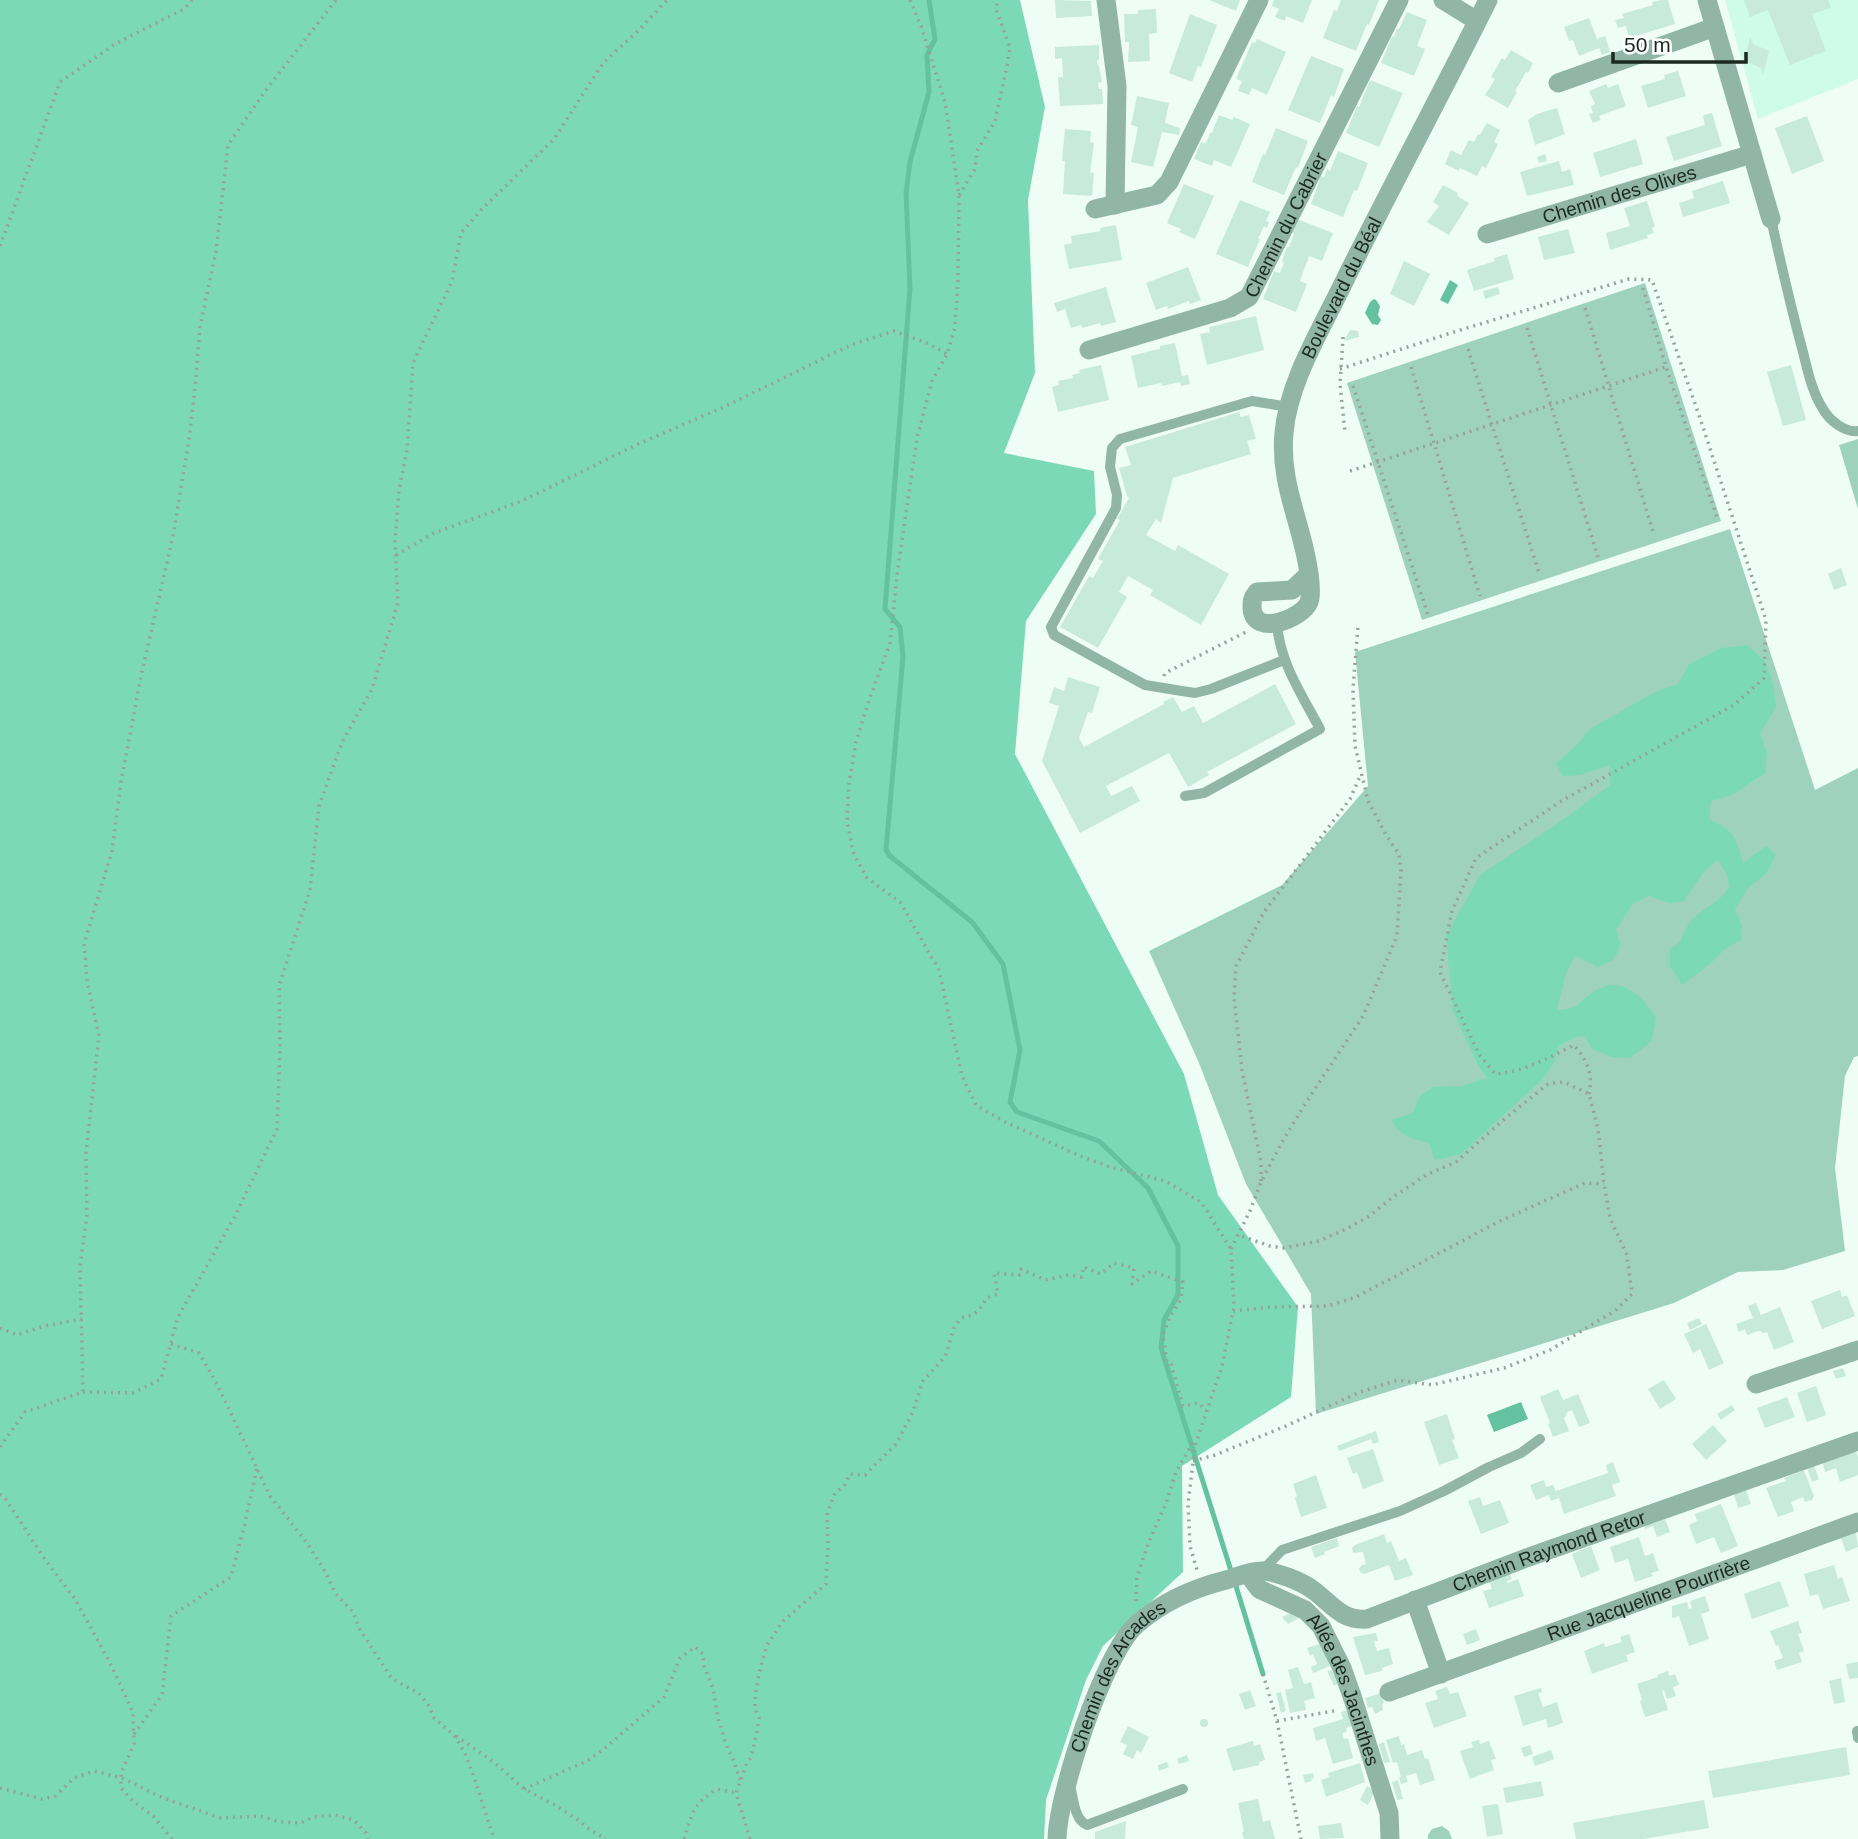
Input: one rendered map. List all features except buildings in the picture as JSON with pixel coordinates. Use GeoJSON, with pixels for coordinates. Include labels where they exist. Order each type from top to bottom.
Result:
{"type":"FeatureCollection","features":[{"type":"Feature","properties":{"kind":"street"},"geometry":{"type":"LineString","coordinates":[[1106,0],[1117,86],[1115,205]]}},
{"type":"Feature","properties":{"kind":"street"},"geometry":{"type":"LineString","coordinates":[[1095,209],[1157,195],[1169,182],[1259,0]]}},
{"type":"Feature","properties":{"kind":"street","name":"Chemin du Cabrier"},"geometry":{"type":"LineString","coordinates":[[1089,350],[1230,308],[1249,297],[1399,0]]}},
{"type":"Feature","properties":{"kind":"street"},"geometry":{"type":"LineString","coordinates":[[1443,0],[1477,21]]}},
{"type":"Feature","properties":{"kind":"street","name":"Boulevard du Béal"},"geometry":{"type":"LineString","coordinates":[[1270,624],[1307,606],[1310,600],[1307,558],[1283,465],[1284,431],[1292,395],[1370,229],[1488,0]]}},
{"type":"Feature","properties":{"kind":"street","name":"Boulevard du Béal"},"geometry":{"type":"LineString","coordinates":[[1477,21],[1501,0]]}},
{"type":"Feature","properties":{"kind":"street"},"geometry":{"type":"LineString","coordinates":[[1707,0],[1771,219]]}},
{"type":"Feature","properties":{"kind":"street"},"geometry":{"type":"LineString","coordinates":[[1558,83],[1715,27]]}},
{"type":"Feature","properties":{"kind":"street","name":"Chemin des Olives"},"geometry":{"type":"LineString","coordinates":[[1486,234],[1752,154]]}},
{"type":"Feature","properties":{"kind":"street"},"geometry":{"type":"LineString","coordinates":[[1270,624],[1257,620],[1252,612],[1253,597],[1257,592],[1292,590],[1309,574]]}},
{"type":"Feature","properties":{"kind":"street"},"geometry":{"type":"LineString","coordinates":[[1756,1384],[1857,1353]]}},
{"type":"Feature","properties":{"kind":"street","name":"Chemin Raymond Retor"},"geometry":{"type":"LineString","coordinates":[[1254,1573],[1300,1582],[1340,1613],[1355,1620],[1367,1619],[1526,1558],[1858,1441]]}},
{"type":"Feature","properties":{"kind":"street","name":"Rue Jacqueline Pourrière"},"geometry":{"type":"LineString","coordinates":[[1388,1692],[1858,1522]]}},
{"type":"Feature","properties":{"kind":"street","name":"Chemin des Arcades"},"geometry":{"type":"LineString","coordinates":[[1057,1839],[1068,1779],[1101,1684],[1121,1644],[1135,1627],[1175,1599],[1204,1585],[1254,1573]]}},
{"type":"Feature","properties":{"kind":"street","name":"Allée des Jacinthes"},"geometry":{"type":"LineString","coordinates":[[1254,1573],[1259,1589],[1305,1610],[1321,1626],[1342,1668],[1389,1813],[1390,1839]]}},
{"type":"Feature","properties":{"kind":"street"},"geometry":{"type":"LineString","coordinates":[[1415,1601],[1441,1674]]}},
{"type":"Feature","properties":{"kind":"lane"},"geometry":{"type":"LineString","coordinates":[[1771,219],[1813,389],[1824,411],[1836,424],[1853,432],[1858,431]]}},
{"type":"Feature","properties":{"kind":"lane"},"geometry":{"type":"LineString","coordinates":[[1284,660],[1195,693],[1145,685],[1054,635],[1051,627],[1116,508],[1117,495],[1110,467],[1112,448],[1120,439],[1252,401],[1289,407]]}},
{"type":"Feature","properties":{"kind":"lane"},"geometry":{"type":"LineString","coordinates":[[1185,796],[1204,793],[1320,729],[1284,660],[1270,624]]}},
{"type":"Feature","properties":{"kind":"lane"},"geometry":{"type":"LineString","coordinates":[[1254,1573],[1282,1550],[1400,1511],[1521,1453],[1540,1439]]}},
{"type":"Feature","properties":{"kind":"lane"},"geometry":{"type":"LineString","coordinates":[[1068,1779],[1076,1813],[1082,1823],[1087,1825],[1183,1789]]}},
{"type":"Feature","properties":{"kind":"path"},"geometry":{"type":"LineString","coordinates":[[0,246],[61,82],[115,44],[184,9],[192,0]]}},
{"type":"Feature","properties":{"kind":"path"},"geometry":{"type":"LineString","coordinates":[[83,1392],[80,1266],[87,1215],[86,1153],[99,1036],[87,981],[84,944],[112,851],[121,782],[141,676],[173,536],[189,440],[201,326],[216,252],[228,145],[263,94],[336,0]]}},
{"type":"Feature","properties":{"kind":"path"},"geometry":{"type":"LineString","coordinates":[[0,1447],[25,1412],[83,1392],[133,1393],[161,1379],[178,1317],[235,1216],[277,1129],[279,986],[310,890],[318,806],[342,742],[372,689],[398,603],[395,541],[407,450],[413,363],[452,281],[461,233],[554,139],[603,63],[667,0]]}},
{"type":"Feature","properties":{"kind":"path"},"geometry":{"type":"LineString","coordinates":[[910,0],[945,102],[959,195],[955,328],[947,354],[932,381],[917,438],[890,643],[856,742],[849,783],[847,820],[853,852],[866,877],[901,902],[939,970],[962,1076],[976,1105],[1003,1121],[1080,1156],[1165,1181],[1201,1202],[1231,1249]]}},
{"type":"Feature","properties":{"kind":"path"},"geometry":{"type":"LineString","coordinates":[[959,195],[975,169],[977,151],[995,121],[1008,61],[1010,47],[997,12],[997,0]]}},
{"type":"Feature","properties":{"kind":"path"},"geometry":{"type":"LineString","coordinates":[[1193,1461],[1238,1446],[1360,1392],[1398,1380],[1432,1385],[1504,1368],[1550,1350],[1616,1310],[1632,1294],[1627,1255],[1610,1218],[1598,1129],[1589,1094],[1592,1078],[1582,1055],[1574,1045],[1533,1065],[1495,1074],[1479,1054],[1440,972],[1452,911],[1476,859],[1563,800],[1734,705],[1764,678],[1766,620],[1702,421],[1652,280],[1629,279],[1340,369]]}},
{"type":"Feature","properties":{"kind":"path"},"geometry":{"type":"LineString","coordinates":[[1643,288],[1665,367],[1717,517]]}},
{"type":"Feature","properties":{"kind":"path"},"geometry":{"type":"LineString","coordinates":[[1585,309],[1654,535]]}},
{"type":"Feature","properties":{"kind":"path"},"geometry":{"type":"LineString","coordinates":[[1527,328],[1598,557]]}},
{"type":"Feature","properties":{"kind":"path"},"geometry":{"type":"LineString","coordinates":[[396,555],[434,533],[522,501],[851,345],[894,331],[927,343],[947,354]]}},
{"type":"Feature","properties":{"kind":"path"},"geometry":{"type":"LineString","coordinates":[[1343,337],[1339,384],[1345,432]]}},
{"type":"Feature","properties":{"kind":"path"},"geometry":{"type":"LineString","coordinates":[[1468,349],[1539,573]]}},
{"type":"Feature","properties":{"kind":"path"},"geometry":{"type":"LineString","coordinates":[[1411,366],[1480,596]]}},
{"type":"Feature","properties":{"kind":"path"},"geometry":{"type":"LineString","coordinates":[[1350,471],[1665,367]]}},
{"type":"Feature","properties":{"kind":"path"},"geometry":{"type":"LineString","coordinates":[[1353,386],[1428,615]]}},
{"type":"Feature","properties":{"kind":"path"},"geometry":{"type":"LineString","coordinates":[[1164,688],[1161,680],[1166,673],[1270,624]]}},
{"type":"Feature","properties":{"kind":"path"},"geometry":{"type":"LineString","coordinates":[[1204,1585],[1190,1546],[1188,1504],[1195,1446],[1222,1366],[1233,1311],[1231,1249],[1261,1182],[1307,1101],[1363,1016],[1397,936],[1401,871],[1399,854],[1368,801],[1356,746],[1353,689],[1358,626]]}},
{"type":"Feature","properties":{"kind":"path"},"geometry":{"type":"LineString","coordinates":[[1261,1182],[1261,1162],[1242,1070],[1234,997],[1236,966],[1264,912],[1350,799],[1362,772]]}},
{"type":"Feature","properties":{"kind":"path"},"geometry":{"type":"LineString","coordinates":[[1238,1234],[1270,1246],[1284,1248],[1319,1241],[1368,1217],[1428,1174],[1456,1162],[1508,1115],[1548,1084],[1564,1082],[1589,1094]]}},
{"type":"Feature","properties":{"kind":"path"},"geometry":{"type":"LineString","coordinates":[[1233,1311],[1328,1306],[1356,1297],[1500,1221],[1585,1183],[1604,1184]]}},
{"type":"Feature","properties":{"kind":"path"},"geometry":{"type":"LineString","coordinates":[[750,1839],[736,1793],[751,1757],[757,1732],[759,1718],[754,1698],[767,1645],[783,1621],[826,1584],[827,1515],[835,1493],[844,1486],[850,1474],[865,1475],[897,1443],[913,1411],[923,1381],[945,1357],[954,1328],[961,1318],[973,1315],[987,1298],[998,1294],[994,1273],[1020,1275],[1021,1269],[1045,1280],[1069,1275],[1082,1277],[1083,1267],[1101,1273],[1114,1263],[1134,1268],[1132,1284],[1151,1271],[1183,1282],[1181,1299],[1163,1335],[1167,1362],[1171,1364],[1184,1406],[1199,1403],[1206,1411]]}},
{"type":"Feature","properties":{"kind":"path"},"geometry":{"type":"LineString","coordinates":[[0,1328],[17,1335],[44,1326],[82,1319]]}},
{"type":"Feature","properties":{"kind":"path"},"geometry":{"type":"LineString","coordinates":[[171,1344],[199,1353],[217,1384],[270,1496],[312,1551],[336,1594],[353,1612],[359,1628],[391,1679],[419,1693],[434,1718],[495,1763],[524,1789],[555,1805],[606,1839]]}},
{"type":"Feature","properties":{"kind":"path"},"geometry":{"type":"LineString","coordinates":[[1135,1627],[1137,1577],[1147,1544],[1166,1503],[1176,1472],[1199,1431]]}},
{"type":"Feature","properties":{"kind":"path"},"geometry":{"type":"LineString","coordinates":[[134,1734],[162,1695],[171,1616],[231,1577],[257,1466]]}},
{"type":"Feature","properties":{"kind":"path"},"geometry":{"type":"LineString","coordinates":[[0,1493],[75,1599],[133,1712],[134,1744],[121,1773],[121,1788],[154,1817],[172,1839]]}},
{"type":"Feature","properties":{"kind":"path"},"geometry":{"type":"LineString","coordinates":[[524,1789],[587,1761],[604,1749],[664,1697],[680,1658],[695,1647],[703,1654],[718,1718],[741,1782]]}},
{"type":"Feature","properties":{"kind":"path"},"geometry":{"type":"LineString","coordinates":[[1263,1674],[1277,1721],[1301,1839]]}},
{"type":"Feature","properties":{"kind":"path"},"geometry":{"type":"LineString","coordinates":[[1277,1721],[1354,1707]]}},
{"type":"Feature","properties":{"kind":"path"},"geometry":{"type":"LineString","coordinates":[[454,1735],[473,1774],[494,1839]]}},
{"type":"Feature","properties":{"kind":"path"},"geometry":{"type":"LineString","coordinates":[[0,1788],[42,1799],[55,1796],[74,1778],[94,1771],[121,1778],[163,1798],[221,1818],[259,1816],[301,1824],[313,1817],[335,1815],[354,1820],[368,1839]]}},
{"type":"Feature","properties":{"kind":"path"},"geometry":{"type":"LineString","coordinates":[[684,1839],[694,1810],[703,1797],[717,1789],[736,1793]]}},
{"type":"Feature","properties":{"kind":"shaded area"},"geometry":{"type":"Polygon","coordinates":[[[0,0],[1020,0],[1045,107],[1028,200],[1035,373],[1004,453],[1094,471],[1096,514],[1026,621],[1015,754],[1184,1074],[1218,1195],[1298,1307],[1291,1397],[1182,1466],[1183,1572],[1103,1646],[1086,1680],[1046,1800],[1044,1839],[0,1839],[0,0]]]}},
{"type":"Feature","properties":{"kind":"shaded area"},"geometry":{"type":"Polygon","coordinates":[[[1725,0],[1858,0],[1858,79],[1758,119],[1725,0]]]}},
{"type":"Feature","properties":{"kind":"shaded area"},"geometry":{"type":"Polygon","coordinates":[[[1450,280],[1458,285],[1448,304],[1440,300],[1450,280]]]}},
{"type":"Feature","properties":{"kind":"shaded area"},"geometry":{"type":"Polygon","coordinates":[[[1645,283],[1721,521],[1422,620],[1347,383],[1645,283]]]}},
{"type":"Feature","properties":{"kind":"shaded area"},"geometry":{"type":"Polygon","coordinates":[[[1374,299],[1380,306],[1378,315],[1381,320],[1378,325],[1372,324],[1365,313],[1374,299]]]}},
{"type":"Feature","properties":{"kind":"shaded area"},"geometry":{"type":"Polygon","coordinates":[[[1858,439],[1858,509],[1839,445],[1858,439]]]}},
{"type":"Feature","properties":{"kind":"shaded area"},"geometry":{"type":"Polygon","coordinates":[[[1730,529],[1815,790],[1858,768],[1858,1056],[1854,1057],[1845,1076],[1835,1168],[1845,1251],[1783,1270],[1738,1272],[1674,1303],[1316,1414],[1311,1294],[1246,1184],[1199,1063],[1149,951],[1282,885],[1368,786],[1355,652],[1730,529]]]}},
{"type":"Feature","properties":{"kind":"shaded area"},"geometry":{"type":"Polygon","coordinates":[[[1747,645],[1765,661],[1773,683],[1776,707],[1760,734],[1767,752],[1765,773],[1733,795],[1711,801],[1709,819],[1733,836],[1743,863],[1766,846],[1776,855],[1767,873],[1748,888],[1735,909],[1742,926],[1741,940],[1725,949],[1682,985],[1670,967],[1670,949],[1680,942],[1691,921],[1729,888],[1727,874],[1717,860],[1703,873],[1683,902],[1669,903],[1649,896],[1633,904],[1616,930],[1621,946],[1613,960],[1598,967],[1575,956],[1567,971],[1557,1010],[1579,1004],[1600,988],[1619,985],[1635,993],[1656,1017],[1652,1041],[1630,1058],[1612,1057],[1592,1049],[1585,1036],[1575,1037],[1559,1046],[1554,1063],[1542,1080],[1461,1154],[1435,1160],[1429,1143],[1407,1136],[1391,1120],[1413,1113],[1419,1097],[1433,1087],[1461,1086],[1487,1078],[1478,1065],[1453,1011],[1446,936],[1480,875],[1610,785],[1610,765],[1580,775],[1562,776],[1556,763],[1573,749],[1590,729],[1655,692],[1678,684],[1689,664],[1721,648],[1747,645]]]}},
{"type":"Feature","properties":{"kind":"shaded area"},"geometry":{"type":"Polygon","coordinates":[[[1521,1402],[1528,1419],[1494,1432],[1487,1415],[1521,1402]]]}},
{"type":"Feature","properties":{"kind":"shaded area"},"geometry":{"type":"Polygon","coordinates":[[[1442,1826],[1449,1831],[1452,1839],[1428,1839],[1432,1829],[1442,1826]]]}},
{"type":"Feature","properties":{"kind":"waterway"},"geometry":{"type":"LineString","coordinates":[[929,0],[935,39],[927,55],[929,92],[910,162],[906,193],[910,288],[885,609],[900,627],[903,657],[886,850],[972,922],[1003,964],[1020,1050],[1010,1102],[1017,1112],[1099,1141],[1148,1188],[1178,1246],[1178,1295],[1164,1320],[1161,1348],[1232,1574]]}},
{"type":"Feature","properties":{"kind":"waterway"},"geometry":{"type":"LineString","coordinates":[[1235,1583],[1263,1674]]}}]}
